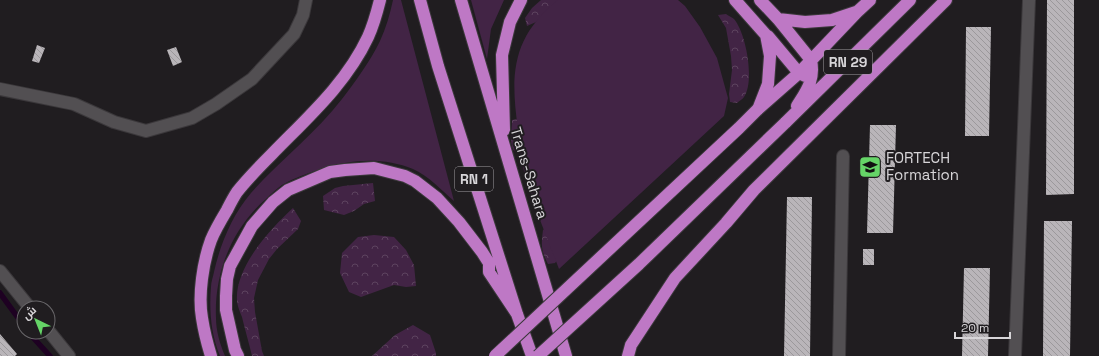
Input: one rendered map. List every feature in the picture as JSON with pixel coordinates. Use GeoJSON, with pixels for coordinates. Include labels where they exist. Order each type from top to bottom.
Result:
{"type":"FeatureCollection","features":[{"type":"Feature","properties":{"kind":"highway"},"geometry":{"type":"LineString","coordinates":[[211,356],[206,341],[202,317],[201,296],[203,275],[211,240],[237,193],[250,176],[307,119],[344,76],[357,58],[368,36],[380,0]]}},
{"type":"Feature","properties":{"kind":"highway","name":"RN 1"},"geometry":{"type":"LineString","coordinates":[[420,0],[438,66],[517,314],[532,356]]}},
{"type":"Feature","properties":{"kind":"highway","name":"Trans-Sahara"},"geometry":{"type":"LineString","coordinates":[[461,0],[566,356]]}},
{"type":"Feature","properties":{"kind":"highway"},"geometry":{"type":"LineString","coordinates":[[504,145],[502,55],[510,22],[521,0]]}},
{"type":"Feature","properties":{"kind":"highway"},"geometry":{"type":"LineString","coordinates":[[735,0],[798,73],[812,78],[830,80]]}},
{"type":"Feature","properties":{"kind":"highway"},"geometry":{"type":"LineString","coordinates":[[538,356],[639,264],[785,124],[808,89],[812,78],[811,60],[778,19],[760,0]]}},
{"type":"Feature","properties":{"kind":"highway","name":"RN 29"},"geometry":{"type":"LineString","coordinates":[[811,60],[870,0]]}},
{"type":"Feature","properties":{"kind":"highway","name":"RN 29"},"geometry":{"type":"LineString","coordinates":[[785,124],[910,0]]}},
{"type":"Feature","properties":{"kind":"highway"},"geometry":{"type":"LineString","coordinates":[[628,356],[631,345],[675,278],[726,223],[754,190],[946,0]]}},
{"type":"Feature","properties":{"kind":"highway"},"geometry":{"type":"LineString","coordinates":[[778,19],[805,22],[832,20],[857,12]]}},
{"type":"Feature","properties":{"kind":"highway"},"geometry":{"type":"LineString","coordinates":[[757,110],[768,84],[770,56],[766,35]]}},
{"type":"Feature","properties":{"kind":"highway"},"geometry":{"type":"LineString","coordinates":[[495,356],[811,60]]}},
{"type":"Feature","properties":{"kind":"highway"},"geometry":{"type":"LineString","coordinates":[[238,356],[235,350],[226,310],[227,279],[230,266],[252,226],[273,202],[288,190],[330,172],[374,168],[404,176],[437,198],[459,222],[482,252],[489,263],[489,272],[517,314]]}},
{"type":"Feature","properties":{"kind":"street"},"geometry":{"type":"LineString","coordinates":[[0,89],[74,104],[114,122],[146,131],[192,118],[216,104],[252,79],[294,34],[303,15],[306,0]]}},
{"type":"Feature","properties":{"kind":"street"},"geometry":{"type":"LineString","coordinates":[[1015,356],[1029,0]]}},
{"type":"Feature","properties":{"kind":"street"},"geometry":{"type":"LineString","coordinates":[[839,356],[843,156]]}},
{"type":"Feature","properties":{"kind":"street"},"geometry":{"type":"LineString","coordinates":[[0,271],[24,300]]}},
{"type":"Feature","properties":{"kind":"street"},"geometry":{"type":"LineString","coordinates":[[56,340],[69,356]]}},
{"type":"Feature","properties":{"kind":"green space"},"geometry":{"type":"Polygon","coordinates":[[[393,0],[401,0],[454,201],[430,179],[419,172],[402,165],[379,161],[356,161],[344,163],[301,176],[282,185],[254,211],[244,224],[228,252],[222,268],[216,301],[217,328],[225,356],[220,356],[213,331],[210,296],[211,283],[223,241],[238,211],[251,193],[321,124],[357,78],[380,41],[388,21],[393,0]]]}},
{"type":"Feature","properties":{"kind":"green space"},"geometry":{"type":"Polygon","coordinates":[[[471,0],[504,0],[491,29],[487,59],[471,0]]]}},
{"type":"Feature","properties":{"kind":"green space"},"geometry":{"type":"Polygon","coordinates":[[[541,0],[563,0],[536,22],[527,26],[525,18],[532,8],[541,0]]]}},
{"type":"Feature","properties":{"kind":"green space"},"geometry":{"type":"Polygon","coordinates":[[[558,0],[678,0],[685,6],[700,27],[717,58],[728,98],[724,116],[559,269],[536,209],[523,166],[514,91],[518,58],[523,43],[531,28],[558,0]]]}},
{"type":"Feature","properties":{"kind":"green space"},"geometry":{"type":"Polygon","coordinates":[[[726,14],[734,19],[738,26],[748,57],[749,80],[747,90],[743,98],[737,103],[730,102],[729,94],[732,70],[731,56],[726,28],[718,15],[726,14]]]}},
{"type":"Feature","properties":{"kind":"green space"},"geometry":{"type":"Polygon","coordinates":[[[517,119],[525,147],[520,152],[513,150],[511,142],[512,120],[517,119]]]}},
{"type":"Feature","properties":{"kind":"green space"},"geometry":{"type":"Polygon","coordinates":[[[373,183],[375,201],[364,204],[354,211],[344,215],[324,210],[323,196],[335,188],[373,183]]]}},
{"type":"Feature","properties":{"kind":"green space"},"geometry":{"type":"Polygon","coordinates":[[[293,208],[301,221],[298,229],[269,259],[258,280],[254,298],[255,312],[264,356],[252,356],[237,300],[238,287],[248,262],[256,249],[265,237],[293,208]]]}},
{"type":"Feature","properties":{"kind":"green space"},"geometry":{"type":"Polygon","coordinates":[[[550,226],[562,253],[555,263],[548,264],[542,248],[542,240],[543,230],[550,226]]]}},
{"type":"Feature","properties":{"kind":"green space"},"geometry":{"type":"Polygon","coordinates":[[[374,235],[394,237],[406,250],[414,265],[416,286],[406,287],[394,285],[361,297],[349,292],[340,273],[342,253],[358,237],[374,235]]]}},
{"type":"Feature","properties":{"kind":"green space"},"geometry":{"type":"Polygon","coordinates":[[[413,325],[430,335],[436,356],[372,356],[395,335],[413,325]]]}},
{"type":"Feature","properties":{"kind":"building"},"geometry":{"type":"Polygon","coordinates":[[[1047,0],[1074,0],[1074,194],[1046,195],[1047,0]]]}},
{"type":"Feature","properties":{"kind":"building"},"geometry":{"type":"Polygon","coordinates":[[[966,27],[991,27],[989,136],[965,136],[966,27]]]}},
{"type":"Feature","properties":{"kind":"building"},"geometry":{"type":"Polygon","coordinates":[[[37,45],[45,48],[39,63],[32,61],[37,45]]]}},
{"type":"Feature","properties":{"kind":"building"},"geometry":{"type":"Polygon","coordinates":[[[176,47],[182,62],[173,66],[167,50],[176,47]]]}},
{"type":"Feature","properties":{"kind":"building"},"geometry":{"type":"Polygon","coordinates":[[[870,125],[896,125],[893,233],[867,233],[870,125]]]}},
{"type":"Feature","properties":{"kind":"building"},"geometry":{"type":"Polygon","coordinates":[[[787,197],[812,197],[810,356],[784,356],[787,197]]]}},
{"type":"Feature","properties":{"kind":"building"},"geometry":{"type":"Polygon","coordinates":[[[1044,221],[1072,221],[1070,356],[1043,356],[1044,221]]]}},
{"type":"Feature","properties":{"kind":"building"},"geometry":{"type":"Polygon","coordinates":[[[863,249],[874,249],[874,265],[863,265],[863,249]]]}},
{"type":"Feature","properties":{"kind":"building"},"geometry":{"type":"Polygon","coordinates":[[[964,268],[990,268],[988,356],[962,356],[964,268]]]}},
{"type":"Feature","properties":{"kind":"building"},"geometry":{"type":"Polygon","coordinates":[[[0,334],[17,354],[15,356],[0,356],[0,334]]]}},
{"type":"Feature","properties":{"kind":"waterway"},"geometry":{"type":"LineString","coordinates":[[0,293],[16,315]]}},
{"type":"Feature","properties":{"kind":"waterway"},"geometry":{"type":"LineString","coordinates":[[35,340],[50,356]]}},
{"type":"Feature","properties":{"kind":"place","name":"FORTECH Formation"},"geometry":{"type":"Point","coordinates":[870,167]}}]}
